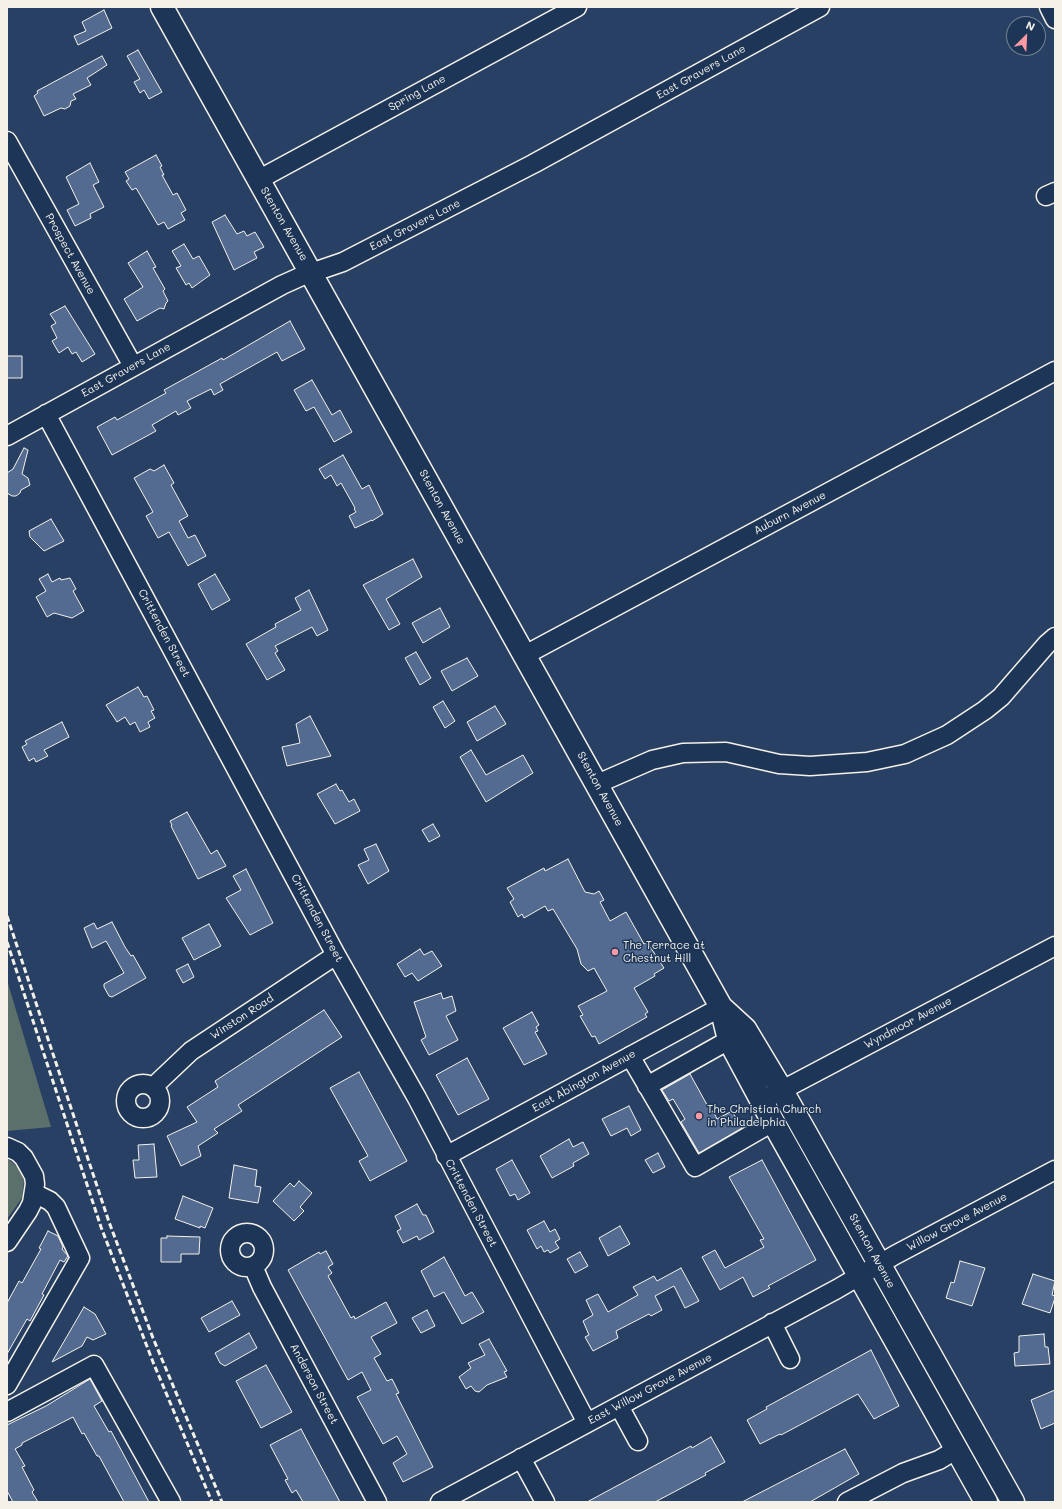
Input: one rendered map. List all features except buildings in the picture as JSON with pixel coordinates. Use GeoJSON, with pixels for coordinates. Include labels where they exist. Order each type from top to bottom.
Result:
{"type":"FeatureCollection","features":[{"type":"Feature","properties":{"kind":"main road","name":"Stenton Avenue"},"geometry":{"type":"LineString","coordinates":[[162,7],[721,1007],[729,1040],[773,1122],[986,1502]]}},
{"type":"Feature","properties":{"kind":"main road","name":"Stenton Avenue"},"geometry":{"type":"LineString","coordinates":[[721,1007],[746,1029],[1013,1502]]}},
{"type":"Feature","properties":{"kind":"street","name":"Spring Lane"},"geometry":{"type":"LineString","coordinates":[[258,180],[577,7]]}},
{"type":"Feature","properties":{"kind":"street","name":"East Gravers Lane"},"geometry":{"type":"LineString","coordinates":[[7,436],[282,285],[343,262],[533,164],[820,7]]}},
{"type":"Feature","properties":{"kind":"street"},"geometry":{"type":"LineString","coordinates":[[1049,7],[1055,19]]}},
{"type":"Feature","properties":{"kind":"street","name":"Prospect Avenue"},"geometry":{"type":"LineString","coordinates":[[8,147],[133,366]]}},
{"type":"Feature","properties":{"kind":"street","name":"Auburn Avenue"},"geometry":{"type":"LineString","coordinates":[[525,655],[1055,371]]}},
{"type":"Feature","properties":{"kind":"street","name":"Crittenden Street"},"geometry":{"type":"LineString","coordinates":[[46,414],[336,955],[417,1098],[587,1423]]}},
{"type":"Feature","properties":{"kind":"street"},"geometry":{"type":"LineString","coordinates":[[597,784],[652,760],[683,754],[726,752],[779,764],[810,766],[867,762],[905,754],[947,735],[985,710],[1001,697],[1047,644],[1055,637]]}},
{"type":"Feature","properties":{"kind":"street","name":"Wyndmoor Avenue"},"geometry":{"type":"LineString","coordinates":[[762,1101],[781,1089],[1055,946]]}},
{"type":"Feature","properties":{"kind":"street","name":"Winston Road"},"geometry":{"type":"LineString","coordinates":[[153,1087],[191,1051],[336,955]]}},
{"type":"Feature","properties":{"kind":"street","name":"East Abington Avenue"},"geometry":{"type":"LineString","coordinates":[[446,1156],[721,1007]]}},
{"type":"Feature","properties":{"kind":"street"},"geometry":{"type":"LineString","coordinates":[[647,1086],[729,1040]]}},
{"type":"Feature","properties":{"kind":"street"},"geometry":{"type":"LineString","coordinates":[[630,1056],[695,1167],[773,1122]]}},
{"type":"Feature","properties":{"kind":"street"},"geometry":{"type":"LineString","coordinates":[[7,1147],[18,1152],[30,1167],[34,1176],[34,1193],[28,1211],[7,1242]]}},
{"type":"Feature","properties":{"kind":"street","name":"Willow Grove Avenue"},"geometry":{"type":"LineString","coordinates":[[859,1276],[879,1263],[1055,1170]]}},
{"type":"Feature","properties":{"kind":"street"},"geometry":{"type":"LineString","coordinates":[[7,1385],[80,1258],[56,1207],[34,1193]]}},
{"type":"Feature","properties":{"kind":"street","name":"Anderson Street"},"geometry":{"type":"LineString","coordinates":[[253,1266],[262,1287],[378,1502]]}},
{"type":"Feature","properties":{"kind":"street","name":"East Willow Grove Avenue"},"geometry":{"type":"LineString","coordinates":[[440,1502],[859,1276]]}},
{"type":"Feature","properties":{"kind":"street"},"geometry":{"type":"LineString","coordinates":[[772,1323],[790,1359]]}},
{"type":"Feature","properties":{"kind":"street"},"geometry":{"type":"LineString","coordinates":[[7,1412],[94,1365],[171,1502]]}},
{"type":"Feature","properties":{"kind":"street"},"geometry":{"type":"LineString","coordinates":[[619,1406],[638,1441]]}},
{"type":"Feature","properties":{"kind":"street"},"geometry":{"type":"LineString","coordinates":[[847,1502],[903,1473],[939,1460],[956,1449]]}},
{"type":"Feature","properties":{"kind":"street"},"geometry":{"type":"LineString","coordinates":[[521,1458],[545,1502]]}},
{"type":"Feature","properties":{"kind":"green space"},"geometry":{"type":"Polygon","coordinates":[[[7,980],[51,1127],[7,1131],[7,980]]]}},
{"type":"Feature","properties":{"kind":"green space"},"geometry":{"type":"Polygon","coordinates":[[[7,1158],[20,1169],[24,1180],[22,1198],[7,1219],[7,1158]]]}},
{"type":"Feature","properties":{"kind":"railway"},"geometry":{"type":"LineString","coordinates":[[7,916],[109,1222],[153,1338],[222,1502]]}},
{"type":"Feature","properties":{"kind":"railway"},"geometry":{"type":"LineString","coordinates":[[7,942],[101,1227],[153,1362],[212,1502]]}},
{"type":"Feature","properties":{"kind":"place","name":"The Terrace at Chestnut Hill"},"geometry":{"type":"Point","coordinates":[615,952]}},
{"type":"Feature","properties":{"kind":"place","name":"The Christian Church in Philadelphia"},"geometry":{"type":"Point","coordinates":[699,1116]}}]}
